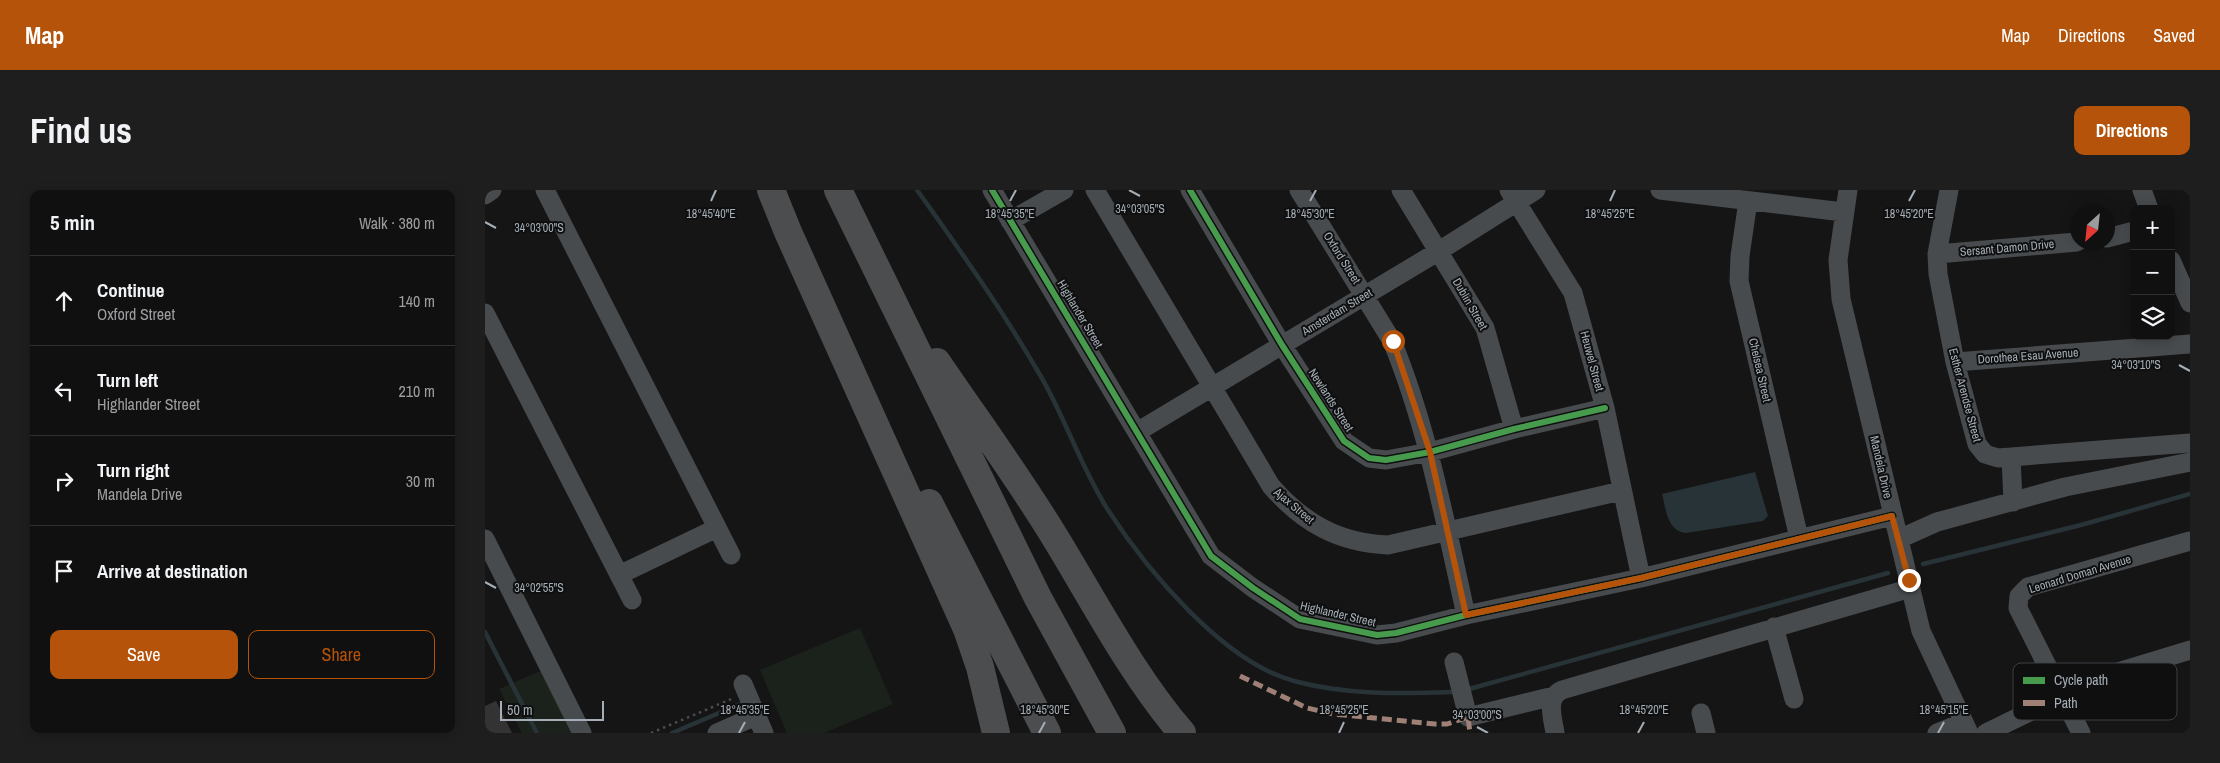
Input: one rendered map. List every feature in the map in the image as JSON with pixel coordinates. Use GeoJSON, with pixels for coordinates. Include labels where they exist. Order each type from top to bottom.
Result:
{"type":"FeatureCollection","features":[{"type":"Feature","properties":{"kind":"highway"},"geometry":{"type":"LineString","coordinates":[[771,190],[788,232],[967,629],[980,667],[996,733]]}},
{"type":"Feature","properties":{"kind":"highway"},"geometry":{"type":"LineString","coordinates":[[838,190],[1038,598],[1112,733]]}},
{"type":"Feature","properties":{"kind":"highway"},"geometry":{"type":"LineString","coordinates":[[788,232],[1047,733]]}},
{"type":"Feature","properties":{"kind":"highway"},"geometry":{"type":"LineString","coordinates":[[879,276],[1044,519],[1133,664],[1168,717],[1182,733]]}},
{"type":"Feature","properties":{"kind":"street"},"geometry":{"type":"LineString","coordinates":[[485,195],[492,190]]}},
{"type":"Feature","properties":{"kind":"street"},"geometry":{"type":"LineString","coordinates":[[545,190],[731,554]]}},
{"type":"Feature","properties":{"kind":"street","name":"Highlander Street"},"geometry":{"type":"LineString","coordinates":[[992,190],[1211,556],[1253,588],[1300,619],[1377,635],[1395,633],[1466,615],[1641,578],[1892,516]]}},
{"type":"Feature","properties":{"kind":"street"},"geometry":{"type":"LineString","coordinates":[[1010,220],[1064,190]]}},
{"type":"Feature","properties":{"kind":"street","name":"Ajax Street"},"geometry":{"type":"LineString","coordinates":[[1095,190],[1271,486],[1294,509],[1313,523],[1343,539],[1367,544],[1388,545],[1621,491]]}},
{"type":"Feature","properties":{"kind":"street","name":"Newlands Street"},"geometry":{"type":"LineString","coordinates":[[1191,190],[1282,344],[1343,441],[1369,458],[1387,460],[1430,452],[1514,429],[1605,408]]}},
{"type":"Feature","properties":{"kind":"street","name":"Oxford Street"},"geometry":{"type":"LineString","coordinates":[[1299,190],[1393,341],[1430,452],[1466,615]]}},
{"type":"Feature","properties":{"kind":"street","name":"Dublin Street"},"geometry":{"type":"LineString","coordinates":[[1401,190],[1485,328],[1514,429]]}},
{"type":"Feature","properties":{"kind":"street","name":"Amsterdam Street"},"geometry":{"type":"LineString","coordinates":[[1137,432],[1439,251],[1513,196],[1536,190]]}},
{"type":"Feature","properties":{"kind":"street"},"geometry":{"type":"LineString","coordinates":[[1660,190],[1843,212]]}},
{"type":"Feature","properties":{"kind":"street","name":"Mandela Drive"},"geometry":{"type":"LineString","coordinates":[[1848,190],[1843,212],[1837,260],[1841,299],[1921,631],[1967,727]]}},
{"type":"Feature","properties":{"kind":"street","name":"Esther Arendse Street"},"geometry":{"type":"LineString","coordinates":[[1949,190],[1937,254],[1938,274],[1955,362],[1978,447],[1993,457],[2190,443]]}},
{"type":"Feature","properties":{"kind":"street"},"geometry":{"type":"LineString","coordinates":[[2141,190],[2147,205]]}},
{"type":"Feature","properties":{"kind":"street","name":"Heuwel Street"},"geometry":{"type":"LineString","coordinates":[[1513,196],[1573,293],[1605,408],[1621,491],[1641,578]]}},
{"type":"Feature","properties":{"kind":"street","name":"Chelsea Street"},"geometry":{"type":"LineString","coordinates":[[1748,200],[1740,256],[1739,281],[1799,538]]}},
{"type":"Feature","properties":{"kind":"street"},"geometry":{"type":"LineString","coordinates":[[2115,236],[2130,233]]}},
{"type":"Feature","properties":{"kind":"street","name":"Sersant Damon Drive"},"geometry":{"type":"LineString","coordinates":[[1937,254],[2070,243]]}},
{"type":"Feature","properties":{"kind":"street"},"geometry":{"type":"LineString","coordinates":[[2175,269],[2190,303]]}},
{"type":"Feature","properties":{"kind":"street"},"geometry":{"type":"LineString","coordinates":[[485,312],[632,600]]}},
{"type":"Feature","properties":{"kind":"street","name":"Dorothea Esau Avenue"},"geometry":{"type":"LineString","coordinates":[[1955,362],[2190,344]]}},
{"type":"Feature","properties":{"kind":"street"},"geometry":{"type":"LineString","coordinates":[[2140,471],[2154,446]]}},
{"type":"Feature","properties":{"kind":"street"},"geometry":{"type":"LineString","coordinates":[[2011,456],[2013,502]]}},
{"type":"Feature","properties":{"kind":"street"},"geometry":{"type":"LineString","coordinates":[[1901,545],[1937,522],[2140,471],[2190,462]]}},
{"type":"Feature","properties":{"kind":"street"},"geometry":{"type":"LineString","coordinates":[[619,575],[717,528]]}},
{"type":"Feature","properties":{"kind":"street"},"geometry":{"type":"LineString","coordinates":[[485,539],[582,733]]}},
{"type":"Feature","properties":{"kind":"street","name":"Leonard Doman Avenue"},"geometry":{"type":"LineString","coordinates":[[2046,663],[2018,608],[2017,602],[2021,593],[2028,587],[2190,542]]}},
{"type":"Feature","properties":{"kind":"street"},"geometry":{"type":"LineString","coordinates":[[1555,733],[1551,702],[1554,696],[1562,690],[1774,627],[1910,584]]}},
{"type":"Feature","properties":{"kind":"street"},"geometry":{"type":"LineString","coordinates":[[1774,627],[1794,699]]}},
{"type":"Feature","properties":{"kind":"street"},"geometry":{"type":"LineString","coordinates":[[2147,663],[2190,650]]}},
{"type":"Feature","properties":{"kind":"street"},"geometry":{"type":"LineString","coordinates":[[1454,662],[1464,703],[1554,696]]}},
{"type":"Feature","properties":{"kind":"street"},"geometry":{"type":"LineString","coordinates":[[717,733],[760,725],[745,689]]}},
{"type":"Feature","properties":{"kind":"street"},"geometry":{"type":"LineString","coordinates":[[1701,713],[1706,733]]}},
{"type":"Feature","properties":{"kind":"street"},"geometry":{"type":"LineString","coordinates":[[1987,733],[2013,719]]}},
{"type":"Feature","properties":{"kind":"street"},"geometry":{"type":"LineString","coordinates":[[2075,720],[2081,733]]}},
{"type":"Feature","properties":{"kind":"street"},"geometry":{"type":"LineString","coordinates":[[1937,733],[1967,727]]}},
{"type":"Feature","properties":{"kind":"path"},"geometry":{"type":"LineString","coordinates":[[651,733],[745,689]]}},
{"type":"Feature","properties":{"kind":"shaded area"},"geometry":{"type":"Polygon","coordinates":[[[1755,472],[1768,516],[1763,521],[1686,533],[1671,524],[1662,494],[1755,472]]]}},
{"type":"Feature","properties":{"kind":"shaded area"},"geometry":{"type":"Polygon","coordinates":[[[860,628],[893,704],[824,733],[787,733],[760,670],[860,628]]]}},
{"type":"Feature","properties":{"kind":"shaded area"},"geometry":{"type":"Polygon","coordinates":[[[545,669],[578,733],[522,733],[499,689],[545,669]]]}},
{"type":"Feature","properties":{"kind":"building"},"geometry":{"type":"Polygon","coordinates":[[[496,701],[512,733],[488,733],[485,727],[485,706],[496,701]]]}},
{"type":"Feature","properties":{"kind":"waterway"},"geometry":{"type":"LineString","coordinates":[[917,190],[981,281],[1026,351],[1049,391],[1089,477],[1108,510],[1144,559],[1189,611],[1240,655],[1267,671],[1294,681],[1314,686],[1353,691],[1392,693],[1452,692]]}},
{"type":"Feature","properties":{"kind":"waterway"},"geometry":{"type":"LineString","coordinates":[[1923,564],[2081,525],[2190,494]]}},
{"type":"Feature","properties":{"kind":"waterway"},"geometry":{"type":"LineString","coordinates":[[1469,689],[1888,573]]}},
{"type":"Feature","properties":{"kind":"waterway"},"geometry":{"type":"LineString","coordinates":[[485,632],[537,733]]}},
{"type":"Feature","properties":{"kind":"waterway"},"geometry":{"type":"LineString","coordinates":[[672,733],[740,704]]}},
{"type":"Feature","properties":{"kind":"marked path"},"geometry":{"type":"LineString","coordinates":[[1240,676],[1307,708],[1333,714],[1435,724],[1447,724],[1468,717],[1470,733]]}},
{"type":"Feature","properties":{"kind":"cycle path"},"geometry":{"type":"LineString","coordinates":[[992,190],[1211,556],[1253,588],[1300,619],[1377,635],[1396,633],[1466,615],[1641,578],[1892,516]]}},
{"type":"Feature","properties":{"kind":"cycle path"},"geometry":{"type":"LineString","coordinates":[[1190,190],[1282,345],[1344,441],[1369,458],[1386,460],[1430,452],[1514,429],[1605,408]]}},
{"type":"Feature","properties":{"kind":"route"},"geometry":{"type":"LineString","coordinates":[[1393,341],[1403,366],[1430,452],[1466,615],[1641,578],[1892,516],[1909,580]]}}]}
